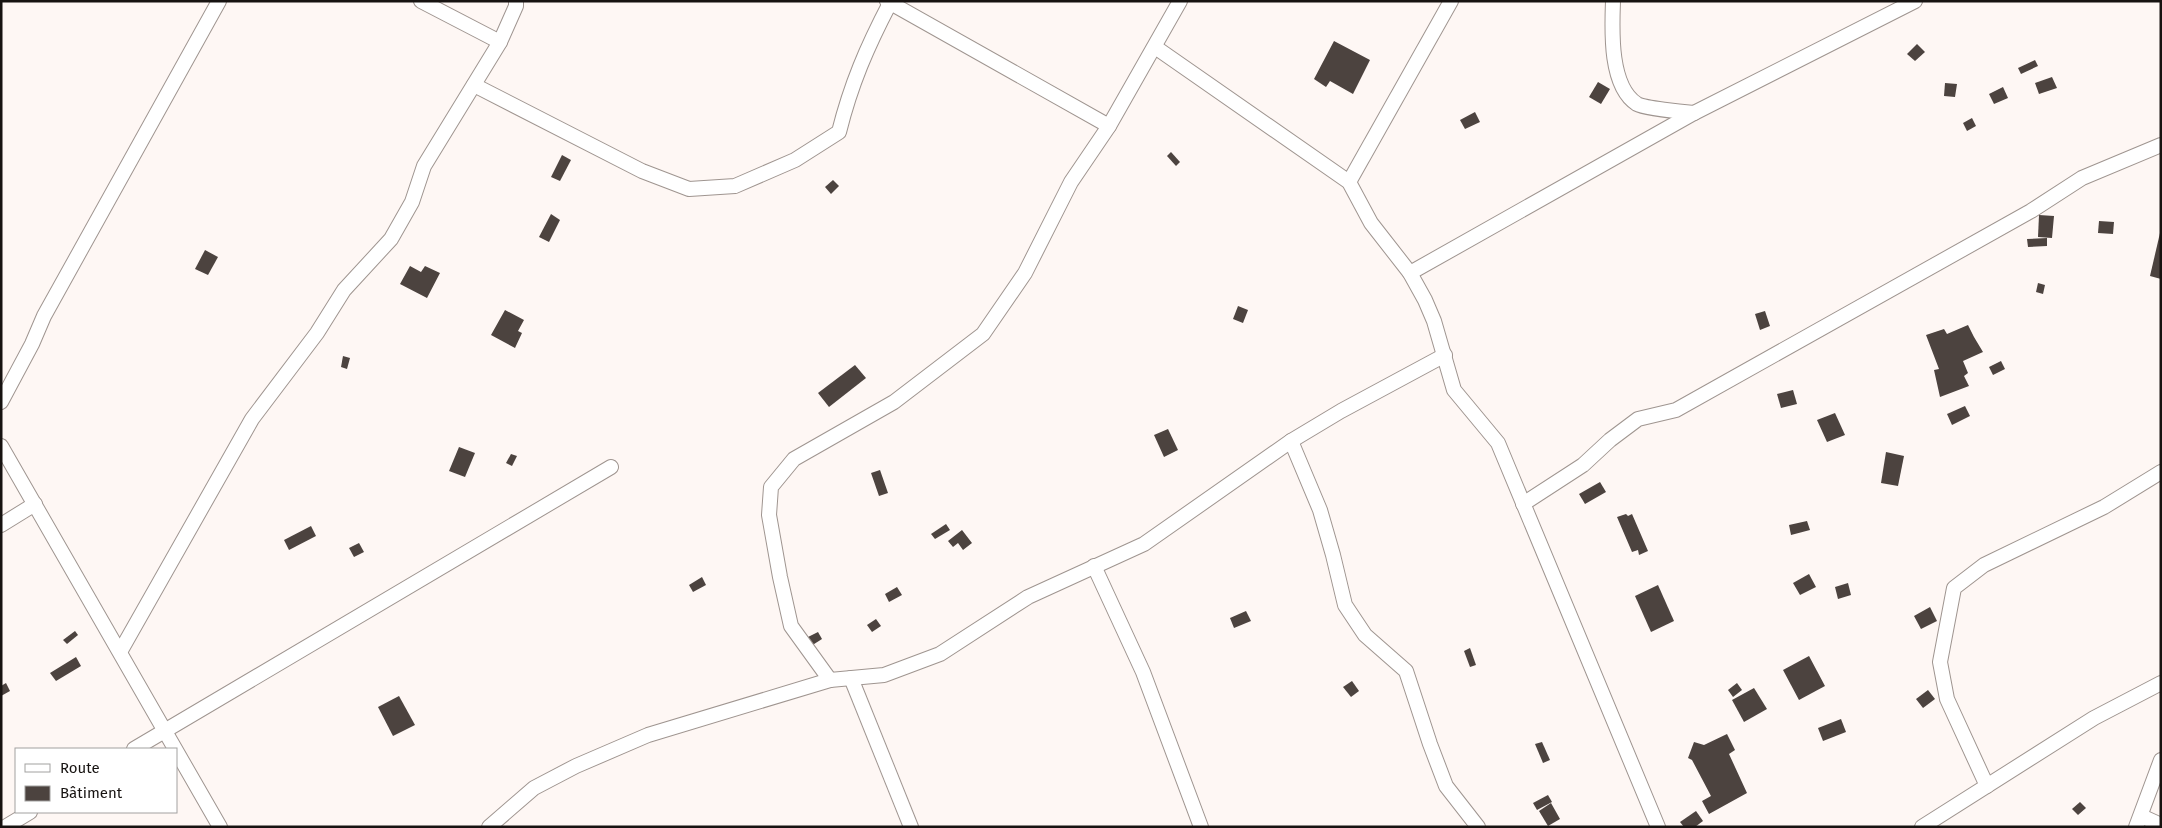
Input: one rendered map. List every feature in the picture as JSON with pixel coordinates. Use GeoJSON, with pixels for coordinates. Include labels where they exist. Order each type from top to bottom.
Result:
{"type":"FeatureCollection","features":[{"type":"Feature","properties":{"kind":"street"},"geometry":{"type":"LineString","coordinates":[[1,402],[32,344],[44,316],[219,1]]}},
{"type":"Feature","properties":{"kind":"street"},"geometry":{"type":"LineString","coordinates":[[421,1],[500,42]]}},
{"type":"Feature","properties":{"kind":"street"},"geometry":{"type":"LineString","coordinates":[[120,652],[252,419],[317,332],[344,290],[391,239],[412,202],[424,166],[500,42],[516,6],[516,1]]}},
{"type":"Feature","properties":{"kind":"street"},"geometry":{"type":"LineString","coordinates":[[830,680],[791,626],[769,515],[771,487],[794,459],[894,402],[983,334],[1025,274],[1071,182],[1109,126],[1180,1]]}},
{"type":"Feature","properties":{"kind":"street"},"geometry":{"type":"LineString","coordinates":[[1349,182],[1451,1]]}},
{"type":"Feature","properties":{"kind":"street"},"geometry":{"type":"LineString","coordinates":[[1612,1],[1611,45],[1620,78],[1629,95],[1638,104],[1694,113]]}},
{"type":"Feature","properties":{"kind":"street"},"geometry":{"type":"LineString","coordinates":[[1410,273],[1694,113],[1915,1]]}},
{"type":"Feature","properties":{"kind":"street"},"geometry":{"type":"LineString","coordinates":[[474,85],[642,171],[689,189],[735,186],[795,160],[839,132],[849,94],[864,54],[889,2],[1109,126]]}},
{"type":"Feature","properties":{"kind":"street"},"geometry":{"type":"LineString","coordinates":[[1155,47],[1349,182],[1371,224],[1410,273],[1426,300],[1434,321],[1454,390],[1498,443],[1658,827]]}},
{"type":"Feature","properties":{"kind":"street"},"geometry":{"type":"LineString","coordinates":[[1523,504],[1583,465],[1610,440],[1638,419],[1676,410],[2031,211],[2082,178],[2161,145]]}},
{"type":"Feature","properties":{"kind":"street"},"geometry":{"type":"LineString","coordinates":[[489,827],[534,788],[576,766],[648,735],[830,680],[884,675],[940,654],[1028,597],[1144,544],[1290,441],[1445,355]]}},
{"type":"Feature","properties":{"kind":"street"},"geometry":{"type":"LineString","coordinates":[[1290,441],[1320,510],[1345,606],[1365,635],[1406,670],[1446,786],[1478,827]]}},
{"type":"Feature","properties":{"kind":"street"},"geometry":{"type":"LineString","coordinates":[[1,446],[176,748]]}},
{"type":"Feature","properties":{"kind":"street"},"geometry":{"type":"LineString","coordinates":[[136,748],[611,467]]}},
{"type":"Feature","properties":{"kind":"street"},"geometry":{"type":"LineString","coordinates":[[1987,786],[1947,699],[1940,662],[1954,588],[1984,565],[2104,507],[2161,472]]}},
{"type":"Feature","properties":{"kind":"street"},"geometry":{"type":"LineString","coordinates":[[1,525],[35,504]]}},
{"type":"Feature","properties":{"kind":"street"},"geometry":{"type":"LineString","coordinates":[[1094,566],[1143,672],[1201,827]]}},
{"type":"Feature","properties":{"kind":"street"},"geometry":{"type":"LineString","coordinates":[[851,678],[911,827]]}},
{"type":"Feature","properties":{"kind":"street"},"geometry":{"type":"LineString","coordinates":[[1922,827],[2094,718],[2161,683]]}},
{"type":"Feature","properties":{"kind":"street"},"geometry":{"type":"LineString","coordinates":[[178,752],[220,827]]}},
{"type":"Feature","properties":{"kind":"street"},"geometry":{"type":"LineString","coordinates":[[2161,760],[2139,821],[2161,825]]}},
{"type":"Feature","properties":{"kind":"street"},"geometry":{"type":"LineString","coordinates":[[5,827],[28,813]]}},
{"type":"Feature","properties":{"kind":"building"},"geometry":{"type":"Polygon","coordinates":[[[1334,41],[1370,60],[1353,94],[1330,81],[1326,87],[1314,79],[1334,41]]]}},
{"type":"Feature","properties":{"kind":"building"},"geometry":{"type":"Polygon","coordinates":[[[1917,44],[1925,52],[1915,61],[1907,54],[1917,44]]]}},
{"type":"Feature","properties":{"kind":"building"},"geometry":{"type":"Polygon","coordinates":[[[2035,60],[2038,66],[2021,74],[2018,68],[2035,60]]]}},
{"type":"Feature","properties":{"kind":"building"},"geometry":{"type":"Polygon","coordinates":[[[2052,77],[2057,88],[2039,94],[2035,83],[2052,77]]]}},
{"type":"Feature","properties":{"kind":"building"},"geometry":{"type":"Polygon","coordinates":[[[1598,82],[1610,89],[1601,104],[1589,97],[1598,82]]]}},
{"type":"Feature","properties":{"kind":"building"},"geometry":{"type":"Polygon","coordinates":[[[1945,83],[1957,84],[1955,97],[1944,96],[1945,83]]]}},
{"type":"Feature","properties":{"kind":"building"},"geometry":{"type":"Polygon","coordinates":[[[2003,87],[2008,98],[1994,104],[1989,94],[2003,87]]]}},
{"type":"Feature","properties":{"kind":"building"},"geometry":{"type":"Polygon","coordinates":[[[1475,112],[1480,122],[1465,129],[1460,120],[1475,112]]]}},
{"type":"Feature","properties":{"kind":"building"},"geometry":{"type":"Polygon","coordinates":[[[1972,118],[1976,126],[1967,131],[1963,123],[1972,118]]]}},
{"type":"Feature","properties":{"kind":"building"},"geometry":{"type":"Polygon","coordinates":[[[1171,152],[1180,162],[1176,166],[1167,156],[1171,152]]]}},
{"type":"Feature","properties":{"kind":"building"},"geometry":{"type":"Polygon","coordinates":[[[562,155],[571,160],[560,181],[551,177],[562,155]]]}},
{"type":"Feature","properties":{"kind":"building"},"geometry":{"type":"Polygon","coordinates":[[[833,180],[839,186],[831,194],[825,187],[833,180]]]}},
{"type":"Feature","properties":{"kind":"building"},"geometry":{"type":"Polygon","coordinates":[[[551,214],[560,220],[549,242],[539,237],[551,214]]]}},
{"type":"Feature","properties":{"kind":"building"},"geometry":{"type":"Polygon","coordinates":[[[2039,215],[2054,216],[2052,238],[2038,237],[2039,215]]]}},
{"type":"Feature","properties":{"kind":"building"},"geometry":{"type":"Polygon","coordinates":[[[2099,221],[2114,222],[2113,234],[2098,233],[2099,221]]]}},
{"type":"Feature","properties":{"kind":"building"},"geometry":{"type":"Polygon","coordinates":[[[2161,233],[2161,279],[2150,276],[2161,233]]]}},
{"type":"Feature","properties":{"kind":"building"},"geometry":{"type":"Polygon","coordinates":[[[2047,238],[2047,246],[2028,247],[2027,239],[2047,238]]]}},
{"type":"Feature","properties":{"kind":"building"},"geometry":{"type":"Polygon","coordinates":[[[205,250],[218,257],[208,275],[195,269],[205,250]]]}},
{"type":"Feature","properties":{"kind":"building"},"geometry":{"type":"Polygon","coordinates":[[[410,266],[421,272],[425,266],[440,273],[427,298],[400,284],[410,266]]]}},
{"type":"Feature","properties":{"kind":"building"},"geometry":{"type":"Polygon","coordinates":[[[2038,283],[2045,285],[2043,294],[2036,292],[2038,283]]]}},
{"type":"Feature","properties":{"kind":"building"},"geometry":{"type":"Polygon","coordinates":[[[1238,306],[1248,310],[1243,323],[1233,319],[1238,306]]]}},
{"type":"Feature","properties":{"kind":"building"},"geometry":{"type":"Polygon","coordinates":[[[505,310],[524,320],[518,331],[522,333],[515,348],[491,335],[505,310]]]}},
{"type":"Feature","properties":{"kind":"building"},"geometry":{"type":"Polygon","coordinates":[[[1765,311],[1770,326],[1760,330],[1755,314],[1765,311]]]}},
{"type":"Feature","properties":{"kind":"building"},"geometry":{"type":"Polygon","coordinates":[[[1968,325],[1983,352],[1963,361],[1968,373],[1964,376],[1969,386],[1940,397],[1934,370],[1939,369],[1926,335],[1944,329],[1947,334],[1968,325]]]}},
{"type":"Feature","properties":{"kind":"building"},"geometry":{"type":"Polygon","coordinates":[[[343,356],[350,358],[347,369],[341,367],[343,356]]]}},
{"type":"Feature","properties":{"kind":"building"},"geometry":{"type":"Polygon","coordinates":[[[2001,361],[2005,369],[1993,375],[1989,367],[2001,361]]]}},
{"type":"Feature","properties":{"kind":"building"},"geometry":{"type":"Polygon","coordinates":[[[855,365],[866,378],[829,407],[818,393],[855,365]]]}},
{"type":"Feature","properties":{"kind":"building"},"geometry":{"type":"Polygon","coordinates":[[[1793,390],[1797,404],[1781,408],[1777,394],[1793,390]]]}},
{"type":"Feature","properties":{"kind":"building"},"geometry":{"type":"Polygon","coordinates":[[[1965,406],[1970,416],[1952,425],[1947,414],[1965,406]]]}},
{"type":"Feature","properties":{"kind":"building"},"geometry":{"type":"Polygon","coordinates":[[[1835,413],[1845,435],[1827,442],[1817,420],[1835,413]]]}},
{"type":"Feature","properties":{"kind":"building"},"geometry":{"type":"Polygon","coordinates":[[[1168,429],[1178,450],[1164,457],[1154,435],[1168,429]]]}},
{"type":"Feature","properties":{"kind":"building"},"geometry":{"type":"Polygon","coordinates":[[[459,447],[475,453],[465,477],[449,471],[459,447]]]}},
{"type":"Feature","properties":{"kind":"building"},"geometry":{"type":"Polygon","coordinates":[[[1886,452],[1904,456],[1898,486],[1881,483],[1886,452]]]}},
{"type":"Feature","properties":{"kind":"building"},"geometry":{"type":"Polygon","coordinates":[[[511,454],[517,456],[512,466],[506,463],[511,454]]]}},
{"type":"Feature","properties":{"kind":"building"},"geometry":{"type":"Polygon","coordinates":[[[880,470],[888,493],[879,496],[871,473],[880,470]]]}},
{"type":"Feature","properties":{"kind":"building"},"geometry":{"type":"Polygon","coordinates":[[[1600,482],[1606,492],[1585,504],[1579,494],[1600,482]]]}},
{"type":"Feature","properties":{"kind":"building"},"geometry":{"type":"Polygon","coordinates":[[[1626,514],[1628,516],[1632,514],[1648,551],[1639,555],[1638,550],[1632,552],[1617,517],[1626,514]]]}},
{"type":"Feature","properties":{"kind":"building"},"geometry":{"type":"Polygon","coordinates":[[[1807,521],[1810,530],[1791,535],[1789,525],[1807,521]]]}},
{"type":"Feature","properties":{"kind":"building"},"geometry":{"type":"Polygon","coordinates":[[[946,524],[950,530],[935,539],[931,534],[946,524]]]}},
{"type":"Feature","properties":{"kind":"building"},"geometry":{"type":"Polygon","coordinates":[[[311,526],[316,536],[289,550],[284,540],[311,526]]]}},
{"type":"Feature","properties":{"kind":"building"},"geometry":{"type":"Polygon","coordinates":[[[962,530],[972,543],[963,550],[958,543],[953,547],[948,541],[962,530]]]}},
{"type":"Feature","properties":{"kind":"building"},"geometry":{"type":"Polygon","coordinates":[[[359,543],[364,552],[354,557],[349,548],[359,543]]]}},
{"type":"Feature","properties":{"kind":"building"},"geometry":{"type":"Polygon","coordinates":[[[1809,574],[1816,587],[1800,595],[1793,583],[1809,574]]]}},
{"type":"Feature","properties":{"kind":"building"},"geometry":{"type":"Polygon","coordinates":[[[702,577],[706,585],[693,592],[689,585],[702,577]]]}},
{"type":"Feature","properties":{"kind":"building"},"geometry":{"type":"Polygon","coordinates":[[[1848,583],[1851,595],[1838,599],[1835,587],[1848,583]]]}},
{"type":"Feature","properties":{"kind":"building"},"geometry":{"type":"Polygon","coordinates":[[[1658,585],[1674,621],[1651,632],[1635,596],[1658,585]]]}},
{"type":"Feature","properties":{"kind":"building"},"geometry":{"type":"Polygon","coordinates":[[[897,587],[902,595],[889,602],[885,594],[897,587]]]}},
{"type":"Feature","properties":{"kind":"building"},"geometry":{"type":"Polygon","coordinates":[[[1930,607],[1937,621],[1921,629],[1914,616],[1930,607]]]}},
{"type":"Feature","properties":{"kind":"building"},"geometry":{"type":"Polygon","coordinates":[[[1246,611],[1251,621],[1234,628],[1230,618],[1246,611]]]}},
{"type":"Feature","properties":{"kind":"building"},"geometry":{"type":"Polygon","coordinates":[[[876,619],[881,626],[872,632],[867,625],[876,619]]]}},
{"type":"Feature","properties":{"kind":"building"},"geometry":{"type":"Polygon","coordinates":[[[75,631],[78,635],[67,644],[63,640],[75,631]]]}},
{"type":"Feature","properties":{"kind":"building"},"geometry":{"type":"Polygon","coordinates":[[[818,632],[822,639],[811,646],[806,638],[818,632]]]}},
{"type":"Feature","properties":{"kind":"building"},"geometry":{"type":"Polygon","coordinates":[[[1470,648],[1476,665],[1470,667],[1464,651],[1470,648]]]}},
{"type":"Feature","properties":{"kind":"building"},"geometry":{"type":"Polygon","coordinates":[[[1809,656],[1825,686],[1799,700],[1783,670],[1809,656]]]}},
{"type":"Feature","properties":{"kind":"building"},"geometry":{"type":"Polygon","coordinates":[[[76,657],[81,666],[56,681],[50,673],[76,657]]]}},
{"type":"Feature","properties":{"kind":"building"},"geometry":{"type":"Polygon","coordinates":[[[1352,681],[1359,691],[1351,697],[1343,687],[1352,681]]]}},
{"type":"Feature","properties":{"kind":"building"},"geometry":{"type":"Polygon","coordinates":[[[6,683],[10,691],[1,696],[1,686],[6,683]]]}},
{"type":"Feature","properties":{"kind":"building"},"geometry":{"type":"Polygon","coordinates":[[[1737,683],[1742,690],[1733,697],[1728,690],[1737,683]]]}},
{"type":"Feature","properties":{"kind":"building"},"geometry":{"type":"Polygon","coordinates":[[[1754,688],[1767,709],[1744,722],[1732,700],[1754,688]]]}},
{"type":"Feature","properties":{"kind":"building"},"geometry":{"type":"Polygon","coordinates":[[[1928,690],[1935,699],[1923,708],[1916,699],[1928,690]]]}},
{"type":"Feature","properties":{"kind":"building"},"geometry":{"type":"Polygon","coordinates":[[[399,696],[415,725],[393,736],[378,707],[399,696]]]}},
{"type":"Feature","properties":{"kind":"building"},"geometry":{"type":"Polygon","coordinates":[[[1841,719],[1846,732],[1823,741],[1818,728],[1841,719]]]}},
{"type":"Feature","properties":{"kind":"building"},"geometry":{"type":"Polygon","coordinates":[[[1727,734],[1735,750],[1729,754],[1747,793],[1709,814],[1702,801],[1711,796],[1692,760],[1688,758],[1694,742],[1704,745],[1727,734]]]}},
{"type":"Feature","properties":{"kind":"building"},"geometry":{"type":"Polygon","coordinates":[[[1542,742],[1550,760],[1543,763],[1535,744],[1542,742]]]}},
{"type":"Feature","properties":{"kind":"building"},"geometry":{"type":"Polygon","coordinates":[[[1548,795],[1552,802],[1537,810],[1533,803],[1548,795]]]}},
{"type":"Feature","properties":{"kind":"building"},"geometry":{"type":"Polygon","coordinates":[[[2080,802],[2086,808],[2078,815],[2072,809],[2080,802]]]}},
{"type":"Feature","properties":{"kind":"building"},"geometry":{"type":"Polygon","coordinates":[[[1551,803],[1560,819],[1548,826],[1539,811],[1551,803]]]}},
{"type":"Feature","properties":{"kind":"building"},"geometry":{"type":"Polygon","coordinates":[[[1696,811],[1703,821],[1695,827],[1684,827],[1680,822],[1696,811]]]}}]}
